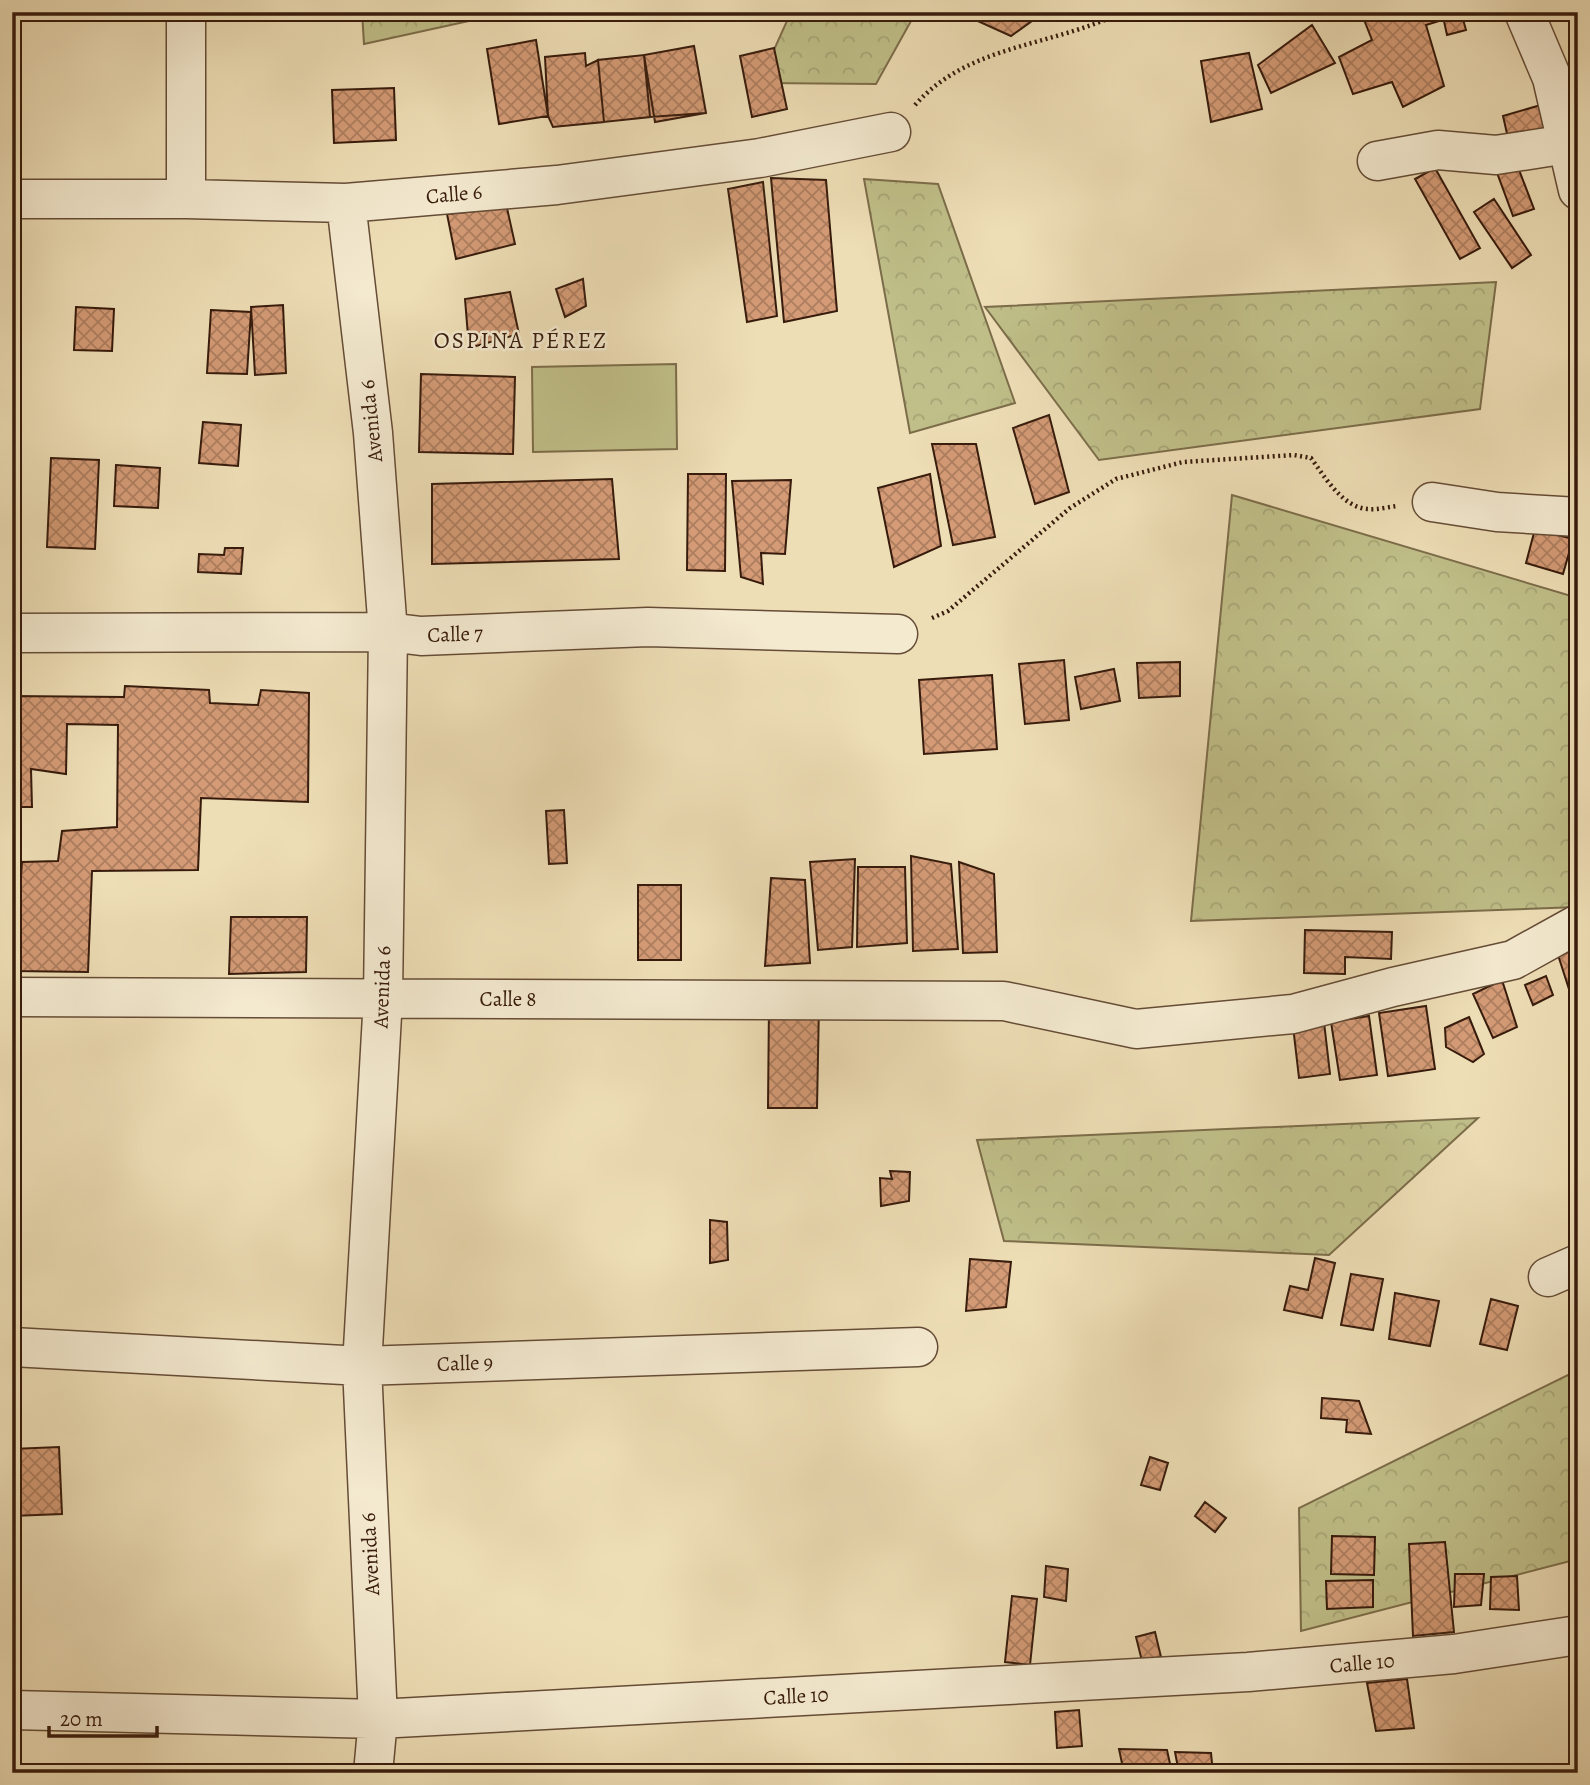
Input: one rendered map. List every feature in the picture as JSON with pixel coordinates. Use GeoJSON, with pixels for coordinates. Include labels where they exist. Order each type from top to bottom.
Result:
{"type":"FeatureCollection","features":[{"type":"Feature","properties":{"kind":"street"},"geometry":{"type":"LineString","coordinates":[[186,12],[186,199]]}},
{"type":"Feature","properties":{"kind":"street"},"geometry":{"type":"LineString","coordinates":[[1524,12],[1552,78],[1578,190]]}},
{"type":"Feature","properties":{"kind":"street","name":"Calle 6"},"geometry":{"type":"LineString","coordinates":[[12,199],[346,203],[556,185],[760,158],[891,132]]}},
{"type":"Feature","properties":{"kind":"street"},"geometry":{"type":"LineString","coordinates":[[1377,161],[1438,150],[1496,155],[1567,144]]}},
{"type":"Feature","properties":{"kind":"street","name":"Avenida 6"},"geometry":{"type":"LineString","coordinates":[[346,203],[373,433],[388,632],[383,998],[362,1366],[378,1719],[373,1773]]}},
{"type":"Feature","properties":{"kind":"street"},"geometry":{"type":"LineString","coordinates":[[1432,502],[1497,512],[1578,517]]}},
{"type":"Feature","properties":{"kind":"street","name":"Calle 7"},"geometry":{"type":"LineString","coordinates":[[12,633],[388,632],[421,636],[648,627],[898,634]]}},
{"type":"Feature","properties":{"kind":"street","name":"Calle 8"},"geometry":{"type":"LineString","coordinates":[[12,997],[1004,1001],[1136,1029],[1293,1014],[1393,987],[1513,960],[1578,924]]}},
{"type":"Feature","properties":{"kind":"street","name":"Calle 9"},"geometry":{"type":"LineString","coordinates":[[12,1347],[362,1366],[918,1347]]}},
{"type":"Feature","properties":{"kind":"street","name":"Calle 10"},"geometry":{"type":"LineString","coordinates":[[12,1710],[378,1719],[1248,1672],[1454,1654],[1578,1635]]}},
{"type":"Feature","properties":{"kind":"path"},"geometry":{"type":"LineString","coordinates":[[891,132],[926,92],[974,60],[1100,23],[1122,12]]}},
{"type":"Feature","properties":{"kind":"path"},"geometry":{"type":"LineString","coordinates":[[898,634],[948,611],[1070,508],[1116,479],[1184,462],[1294,455],[1311,458],[1329,484],[1353,504],[1367,510],[1432,502]]}},
{"type":"Feature","properties":{"kind":"green space"},"geometry":{"type":"Polygon","coordinates":[[[362,12],[510,12],[364,44],[362,12]]]}},
{"type":"Feature","properties":{"kind":"green space"},"geometry":{"type":"Polygon","coordinates":[[[791,12],[916,12],[876,84],[759,83],[791,12]]]}},
{"type":"Feature","properties":{"kind":"green space"},"geometry":{"type":"Polygon","coordinates":[[[864,179],[938,184],[1015,403],[910,433],[864,179]]]}},
{"type":"Feature","properties":{"kind":"green space"},"geometry":{"type":"Polygon","coordinates":[[[1496,282],[1480,409],[1099,460],[985,307],[1496,282]]]}},
{"type":"Feature","properties":{"kind":"green space"},"geometry":{"type":"Polygon","coordinates":[[[676,364],[677,449],[533,452],[532,367],[676,364]]]}},
{"type":"Feature","properties":{"kind":"green space"},"geometry":{"type":"Polygon","coordinates":[[[1232,495],[1578,598],[1578,907],[1191,921],[1232,495]]]}},
{"type":"Feature","properties":{"kind":"green space"},"geometry":{"type":"Polygon","coordinates":[[[1478,1118],[1329,1255],[1004,1241],[977,1140],[1478,1118]]]}},
{"type":"Feature","properties":{"kind":"green space"},"geometry":{"type":"Polygon","coordinates":[[[1578,1370],[1578,1559],[1301,1631],[1299,1508],[1578,1370]]]}},
{"type":"Feature","properties":{"kind":"building"},"geometry":{"type":"Polygon","coordinates":[[[968,12],[1037,12],[1039,16],[1011,36],[971,18],[968,12]]]}},
{"type":"Feature","properties":{"kind":"building"},"geometry":{"type":"Polygon","coordinates":[[[1361,12],[1438,12],[1439,21],[1426,25],[1444,86],[1403,107],[1392,82],[1353,94],[1339,57],[1372,40],[1361,12]]]}},
{"type":"Feature","properties":{"kind":"building"},"geometry":{"type":"Polygon","coordinates":[[[1442,12],[1461,12],[1466,30],[1447,35],[1442,12]]]}},
{"type":"Feature","properties":{"kind":"building"},"geometry":{"type":"Polygon","coordinates":[[[1312,25],[1335,63],[1271,93],[1258,65],[1312,25]]]}},
{"type":"Feature","properties":{"kind":"building"},"geometry":{"type":"Polygon","coordinates":[[[536,40],[548,116],[499,124],[487,49],[536,40]]]}},
{"type":"Feature","properties":{"kind":"building"},"geometry":{"type":"Polygon","coordinates":[[[694,46],[706,113],[650,117],[644,55],[694,46]]]}},
{"type":"Feature","properties":{"kind":"building"},"geometry":{"type":"Polygon","coordinates":[[[694,46],[706,113],[655,122],[644,55],[694,46]]]}},
{"type":"Feature","properties":{"kind":"building"},"geometry":{"type":"Polygon","coordinates":[[[774,48],[787,109],[752,117],[740,56],[774,48]]]}},
{"type":"Feature","properties":{"kind":"building"},"geometry":{"type":"Polygon","coordinates":[[[585,53],[586,66],[598,60],[604,122],[553,127],[548,116],[545,57],[585,53]]]}},
{"type":"Feature","properties":{"kind":"building"},"geometry":{"type":"Polygon","coordinates":[[[1249,53],[1262,109],[1211,122],[1201,61],[1249,53]]]}},
{"type":"Feature","properties":{"kind":"building"},"geometry":{"type":"Polygon","coordinates":[[[644,55],[650,117],[604,122],[598,60],[644,55]]]}},
{"type":"Feature","properties":{"kind":"building"},"geometry":{"type":"Polygon","coordinates":[[[394,88],[396,140],[334,143],[332,90],[394,88]]]}},
{"type":"Feature","properties":{"kind":"building"},"geometry":{"type":"Polygon","coordinates":[[[1551,102],[1557,130],[1508,138],[1503,116],[1551,102]]]}},
{"type":"Feature","properties":{"kind":"building"},"geometry":{"type":"Polygon","coordinates":[[[1516,162],[1534,209],[1513,216],[1496,170],[1516,162]]]}},
{"type":"Feature","properties":{"kind":"building"},"geometry":{"type":"Polygon","coordinates":[[[1435,168],[1480,248],[1460,259],[1415,179],[1435,168]]]}},
{"type":"Feature","properties":{"kind":"building"},"geometry":{"type":"Polygon","coordinates":[[[771,178],[826,180],[837,311],[784,322],[771,178]]]}},
{"type":"Feature","properties":{"kind":"building"},"geometry":{"type":"Polygon","coordinates":[[[763,182],[777,316],[747,322],[728,189],[763,182]]]}},
{"type":"Feature","properties":{"kind":"building"},"geometry":{"type":"Polygon","coordinates":[[[1494,199],[1531,255],[1512,268],[1474,212],[1494,199]]]}},
{"type":"Feature","properties":{"kind":"building"},"geometry":{"type":"Polygon","coordinates":[[[507,208],[515,244],[456,259],[447,214],[507,208]]]}},
{"type":"Feature","properties":{"kind":"building"},"geometry":{"type":"Polygon","coordinates":[[[583,279],[586,306],[565,317],[556,289],[583,279]]]}},
{"type":"Feature","properties":{"kind":"building"},"geometry":{"type":"Polygon","coordinates":[[[510,292],[519,334],[469,348],[465,299],[510,292]]]}},
{"type":"Feature","properties":{"kind":"building"},"geometry":{"type":"Polygon","coordinates":[[[283,305],[286,373],[255,375],[251,307],[283,305]]]}},
{"type":"Feature","properties":{"kind":"building"},"geometry":{"type":"Polygon","coordinates":[[[76,307],[114,309],[112,351],[74,350],[76,307]]]}},
{"type":"Feature","properties":{"kind":"building"},"geometry":{"type":"Polygon","coordinates":[[[211,310],[251,312],[247,374],[207,373],[211,310]]]}},
{"type":"Feature","properties":{"kind":"building"},"geometry":{"type":"Polygon","coordinates":[[[421,374],[515,377],[513,454],[419,452],[421,374]]]}},
{"type":"Feature","properties":{"kind":"building"},"geometry":{"type":"Polygon","coordinates":[[[1049,415],[1069,492],[1035,504],[1013,428],[1049,415]]]}},
{"type":"Feature","properties":{"kind":"building"},"geometry":{"type":"Polygon","coordinates":[[[203,422],[241,425],[238,466],[199,463],[203,422]]]}},
{"type":"Feature","properties":{"kind":"building"},"geometry":{"type":"Polygon","coordinates":[[[932,444],[976,444],[995,537],[953,545],[932,444]]]}},
{"type":"Feature","properties":{"kind":"building"},"geometry":{"type":"Polygon","coordinates":[[[51,458],[99,460],[95,549],[47,547],[51,458]]]}},
{"type":"Feature","properties":{"kind":"building"},"geometry":{"type":"Polygon","coordinates":[[[116,465],[160,468],[158,508],[114,506],[116,465]]]}},
{"type":"Feature","properties":{"kind":"building"},"geometry":{"type":"Polygon","coordinates":[[[688,474],[726,474],[725,571],[687,570],[688,474]]]}},
{"type":"Feature","properties":{"kind":"building"},"geometry":{"type":"Polygon","coordinates":[[[930,474],[941,546],[894,567],[878,488],[930,474]]]}},
{"type":"Feature","properties":{"kind":"building"},"geometry":{"type":"Polygon","coordinates":[[[612,479],[619,559],[432,564],[432,484],[612,479]]]}},
{"type":"Feature","properties":{"kind":"building"},"geometry":{"type":"Polygon","coordinates":[[[791,480],[785,554],[761,553],[763,584],[741,577],[732,481],[791,480]]]}},
{"type":"Feature","properties":{"kind":"building"},"geometry":{"type":"Polygon","coordinates":[[[1535,529],[1573,539],[1563,574],[1526,563],[1535,529]]]}},
{"type":"Feature","properties":{"kind":"building"},"geometry":{"type":"Polygon","coordinates":[[[225,548],[243,548],[241,574],[198,572],[199,554],[224,555],[225,548]]]}},
{"type":"Feature","properties":{"kind":"building"},"geometry":{"type":"Polygon","coordinates":[[[1064,660],[1069,720],[1025,724],[1019,664],[1064,660]]]}},
{"type":"Feature","properties":{"kind":"building"},"geometry":{"type":"Polygon","coordinates":[[[1180,662],[1180,696],[1139,698],[1137,663],[1180,662]]]}},
{"type":"Feature","properties":{"kind":"building"},"geometry":{"type":"Polygon","coordinates":[[[1114,669],[1120,701],[1081,709],[1075,677],[1114,669]]]}},
{"type":"Feature","properties":{"kind":"building"},"geometry":{"type":"Polygon","coordinates":[[[992,675],[997,749],[924,754],[919,680],[992,675]]]}},
{"type":"Feature","properties":{"kind":"building"},"geometry":{"type":"Polygon","coordinates":[[[125,686],[209,690],[210,703],[258,705],[261,690],[309,693],[308,802],[201,798],[198,870],[92,871],[88,972],[14,971],[22,862],[58,861],[62,831],[117,827],[118,725],[67,724],[66,774],[31,769],[32,807],[12,807],[12,696],[124,697],[125,686]]]}},
{"type":"Feature","properties":{"kind":"building"},"geometry":{"type":"Polygon","coordinates":[[[564,810],[567,863],[549,864],[546,811],[564,810]]]}},
{"type":"Feature","properties":{"kind":"building"},"geometry":{"type":"Polygon","coordinates":[[[564,810],[567,863],[549,864],[546,811],[564,810]]]}},
{"type":"Feature","properties":{"kind":"building"},"geometry":{"type":"Polygon","coordinates":[[[911,856],[951,864],[958,949],[913,951],[911,856]]]}},
{"type":"Feature","properties":{"kind":"building"},"geometry":{"type":"Polygon","coordinates":[[[855,859],[852,947],[818,950],[810,862],[855,859]]]}},
{"type":"Feature","properties":{"kind":"building"},"geometry":{"type":"Polygon","coordinates":[[[959,862],[994,874],[997,952],[963,953],[959,862]]]}},
{"type":"Feature","properties":{"kind":"building"},"geometry":{"type":"Polygon","coordinates":[[[858,867],[905,867],[907,943],[857,947],[858,867]]]}},
{"type":"Feature","properties":{"kind":"building"},"geometry":{"type":"Polygon","coordinates":[[[12,874],[21,875],[14,962],[12,962],[12,874]]]}},
{"type":"Feature","properties":{"kind":"building"},"geometry":{"type":"Polygon","coordinates":[[[771,878],[805,880],[810,963],[765,966],[771,878]]]}},
{"type":"Feature","properties":{"kind":"building"},"geometry":{"type":"Polygon","coordinates":[[[638,885],[681,885],[681,960],[638,960],[638,885]]]}},
{"type":"Feature","properties":{"kind":"building"},"geometry":{"type":"Polygon","coordinates":[[[231,917],[307,917],[306,972],[229,974],[231,917]]]}},
{"type":"Feature","properties":{"kind":"building"},"geometry":{"type":"Polygon","coordinates":[[[1305,930],[1392,932],[1391,959],[1345,957],[1345,974],[1304,973],[1305,930]]]}},
{"type":"Feature","properties":{"kind":"building"},"geometry":{"type":"Polygon","coordinates":[[[1578,949],[1578,1014],[1577,1014],[1558,955],[1578,949]]]}},
{"type":"Feature","properties":{"kind":"building"},"geometry":{"type":"Polygon","coordinates":[[[1546,976],[1553,995],[1533,1005],[1525,985],[1546,976]]]}},
{"type":"Feature","properties":{"kind":"building"},"geometry":{"type":"Polygon","coordinates":[[[1502,980],[1517,1027],[1493,1038],[1473,994],[1502,980]]]}},
{"type":"Feature","properties":{"kind":"building"},"geometry":{"type":"Polygon","coordinates":[[[769,1004],[819,1004],[817,1108],[768,1108],[769,1004]]]}},
{"type":"Feature","properties":{"kind":"building"},"geometry":{"type":"Polygon","coordinates":[[[1426,1006],[1435,1069],[1388,1076],[1379,1013],[1426,1006]]]}},
{"type":"Feature","properties":{"kind":"building"},"geometry":{"type":"Polygon","coordinates":[[[1369,1016],[1377,1075],[1340,1080],[1331,1022],[1369,1016]]]}},
{"type":"Feature","properties":{"kind":"building"},"geometry":{"type":"Polygon","coordinates":[[[1469,1017],[1484,1054],[1473,1062],[1446,1047],[1445,1028],[1469,1017]]]}},
{"type":"Feature","properties":{"kind":"building"},"geometry":{"type":"Polygon","coordinates":[[[1324,1022],[1330,1074],[1299,1078],[1293,1026],[1324,1022]]]}},
{"type":"Feature","properties":{"kind":"building"},"geometry":{"type":"Polygon","coordinates":[[[890,1171],[910,1172],[909,1201],[881,1206],[880,1178],[892,1179],[890,1171]]]}},
{"type":"Feature","properties":{"kind":"building"},"geometry":{"type":"Polygon","coordinates":[[[710,1220],[727,1222],[728,1260],[710,1263],[710,1220]]]}},
{"type":"Feature","properties":{"kind":"building"},"geometry":{"type":"Polygon","coordinates":[[[1315,1258],[1335,1263],[1322,1318],[1284,1310],[1290,1286],[1308,1290],[1315,1258]]]}},
{"type":"Feature","properties":{"kind":"building"},"geometry":{"type":"Polygon","coordinates":[[[970,1259],[1011,1262],[1006,1307],[966,1311],[970,1259]]]}},
{"type":"Feature","properties":{"kind":"building"},"geometry":{"type":"Polygon","coordinates":[[[1351,1274],[1383,1279],[1373,1330],[1341,1325],[1351,1274]]]}},
{"type":"Feature","properties":{"kind":"building"},"geometry":{"type":"Polygon","coordinates":[[[1395,1293],[1439,1301],[1430,1346],[1389,1339],[1395,1293]]]}},
{"type":"Feature","properties":{"kind":"building"},"geometry":{"type":"Polygon","coordinates":[[[1491,1299],[1518,1306],[1507,1350],[1480,1344],[1491,1299]]]}},
{"type":"Feature","properties":{"kind":"building"},"geometry":{"type":"Polygon","coordinates":[[[1322,1398],[1359,1401],[1371,1434],[1346,1432],[1347,1420],[1321,1418],[1322,1398]]]}},
{"type":"Feature","properties":{"kind":"building"},"geometry":{"type":"Polygon","coordinates":[[[59,1447],[62,1514],[12,1516],[12,1449],[59,1447]]]}},
{"type":"Feature","properties":{"kind":"building"},"geometry":{"type":"Polygon","coordinates":[[[1150,1457],[1168,1463],[1160,1490],[1141,1485],[1150,1457]]]}},
{"type":"Feature","properties":{"kind":"building"},"geometry":{"type":"Polygon","coordinates":[[[1205,1502],[1226,1518],[1215,1532],[1195,1516],[1205,1502]]]}},
{"type":"Feature","properties":{"kind":"building"},"geometry":{"type":"Polygon","coordinates":[[[1332,1536],[1375,1537],[1374,1575],[1331,1574],[1332,1536]]]}},
{"type":"Feature","properties":{"kind":"building"},"geometry":{"type":"Polygon","coordinates":[[[1445,1542],[1454,1632],[1413,1636],[1409,1544],[1445,1542]]]}},
{"type":"Feature","properties":{"kind":"building"},"geometry":{"type":"Polygon","coordinates":[[[1046,1566],[1068,1569],[1066,1601],[1044,1597],[1046,1566]]]}},
{"type":"Feature","properties":{"kind":"building"},"geometry":{"type":"Polygon","coordinates":[[[1455,1574],[1484,1574],[1481,1605],[1454,1607],[1455,1574]]]}},
{"type":"Feature","properties":{"kind":"building"},"geometry":{"type":"Polygon","coordinates":[[[1517,1576],[1519,1610],[1490,1609],[1491,1577],[1517,1576]]]}},
{"type":"Feature","properties":{"kind":"building"},"geometry":{"type":"Polygon","coordinates":[[[1373,1580],[1373,1607],[1327,1609],[1326,1581],[1373,1580]]]}},
{"type":"Feature","properties":{"kind":"building"},"geometry":{"type":"Polygon","coordinates":[[[1012,1596],[1037,1599],[1030,1665],[1005,1662],[1012,1596]]]}},
{"type":"Feature","properties":{"kind":"building"},"geometry":{"type":"Polygon","coordinates":[[[1155,1632],[1161,1657],[1142,1661],[1136,1637],[1155,1632]]]}},
{"type":"Feature","properties":{"kind":"building"},"geometry":{"type":"Polygon","coordinates":[[[1407,1679],[1414,1728],[1376,1731],[1367,1683],[1407,1679]]]}},
{"type":"Feature","properties":{"kind":"building"},"geometry":{"type":"Polygon","coordinates":[[[1079,1710],[1082,1746],[1057,1748],[1055,1712],[1079,1710]]]}},
{"type":"Feature","properties":{"kind":"building"},"geometry":{"type":"Polygon","coordinates":[[[1119,1749],[1167,1750],[1172,1773],[1124,1773],[1119,1749]]]}},
{"type":"Feature","properties":{"kind":"building"},"geometry":{"type":"Polygon","coordinates":[[[1175,1752],[1211,1753],[1213,1773],[1179,1773],[1175,1752]]]}},
{"type":"Feature","properties":{"kind":"building"},"geometry":{"type":"Polygon","coordinates":[[[1281,1765],[1282,1773],[1242,1773],[1242,1766],[1281,1765]]]}},
{"type":"Feature","properties":{"kind":"district","name":"OSPINA PÉREZ"},"geometry":{"type":"Point","coordinates":[521,340]}}]}
